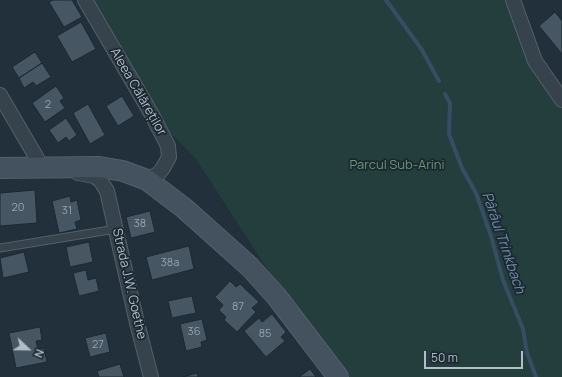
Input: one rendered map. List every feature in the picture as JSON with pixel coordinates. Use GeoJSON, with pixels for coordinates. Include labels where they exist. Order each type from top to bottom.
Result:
{"type":"FeatureCollection","features":[{"type":"Feature","properties":{"kind":"main road"},"geometry":{"type":"LineString","coordinates":[[0,168],[99,167],[140,177],[184,208],[250,267],[277,297],[338,377]]}},
{"type":"Feature","properties":{"kind":"street","name":"Aleea Călăreților"},"geometry":{"type":"LineString","coordinates":[[85,0],[152,113],[168,146],[169,157],[158,174],[140,177]]}},
{"type":"Feature","properties":{"kind":"street"},"geometry":{"type":"LineString","coordinates":[[513,0],[535,61],[562,100]]}},
{"type":"Feature","properties":{"kind":"street"},"geometry":{"type":"LineString","coordinates":[[0,95],[42,167]]}},
{"type":"Feature","properties":{"kind":"street","name":"Strada J.W. Goethe"},"geometry":{"type":"LineString","coordinates":[[42,167],[94,176],[100,180],[107,191],[151,377]]}},
{"type":"Feature","properties":{"kind":"street"},"geometry":{"type":"LineString","coordinates":[[107,191],[117,179],[140,177]]}},
{"type":"Feature","properties":{"kind":"lane"},"geometry":{"type":"LineString","coordinates":[[0,248],[116,229]]}},
{"type":"Feature","properties":{"kind":"green space","name":"Parcul Sub-Arini"},"geometry":{"type":"Polygon","coordinates":[[[85,0],[520,0],[528,25],[562,107],[562,377],[345,377],[284,295],[196,159],[151,113],[85,0]]]}},
{"type":"Feature","properties":{"kind":"building"},"geometry":{"type":"Polygon","coordinates":[[[53,0],[72,0],[82,17],[64,27],[49,2],[53,0]]]}},
{"type":"Feature","properties":{"kind":"building"},"geometry":{"type":"Polygon","coordinates":[[[555,12],[562,21],[562,54],[539,26],[555,12]]]}},
{"type":"Feature","properties":{"kind":"building"},"geometry":{"type":"Polygon","coordinates":[[[81,22],[96,49],[72,62],[57,36],[81,22]]]}},
{"type":"Feature","properties":{"kind":"building"},"geometry":{"type":"Polygon","coordinates":[[[35,52],[42,63],[19,78],[12,67],[35,52]]]}},
{"type":"Feature","properties":{"kind":"building"},"geometry":{"type":"Polygon","coordinates":[[[42,63],[51,77],[36,86],[33,82],[24,88],[19,78],[42,63]]]}},
{"type":"Feature","properties":{"kind":"building"},"geometry":{"type":"Polygon","coordinates":[[[56,86],[64,98],[60,101],[65,108],[45,122],[32,103],[56,86]]]}},
{"type":"Feature","properties":{"kind":"building"},"geometry":{"type":"Polygon","coordinates":[[[122,96],[134,116],[118,126],[106,106],[122,96]]]}},
{"type":"Feature","properties":{"kind":"building"},"geometry":{"type":"Polygon","coordinates":[[[88,104],[105,135],[90,144],[73,113],[88,104]]]}},
{"type":"Feature","properties":{"kind":"building"},"geometry":{"type":"Polygon","coordinates":[[[66,118],[77,135],[69,141],[66,137],[58,143],[49,130],[66,118]]]}},
{"type":"Feature","properties":{"kind":"building"},"geometry":{"type":"Polygon","coordinates":[[[35,190],[37,223],[0,226],[0,193],[35,190]]]}},
{"type":"Feature","properties":{"kind":"building"},"geometry":{"type":"Polygon","coordinates":[[[70,196],[71,202],[77,200],[81,220],[75,222],[77,229],[59,233],[52,201],[70,196]]]}},
{"type":"Feature","properties":{"kind":"building"},"geometry":{"type":"Polygon","coordinates":[[[150,211],[155,232],[131,238],[126,217],[150,211]]]}},
{"type":"Feature","properties":{"kind":"building"},"geometry":{"type":"Polygon","coordinates":[[[89,242],[93,262],[70,267],[66,247],[89,242]]]}},
{"type":"Feature","properties":{"kind":"building"},"geometry":{"type":"Polygon","coordinates":[[[189,246],[194,269],[152,280],[146,257],[189,246]]]}},
{"type":"Feature","properties":{"kind":"building"},"geometry":{"type":"Polygon","coordinates":[[[24,252],[29,272],[3,278],[0,258],[24,252]]]}},
{"type":"Feature","properties":{"kind":"building"},"geometry":{"type":"Polygon","coordinates":[[[86,270],[88,280],[96,278],[99,291],[79,296],[73,273],[86,270]]]}},
{"type":"Feature","properties":{"kind":"building"},"geometry":{"type":"Polygon","coordinates":[[[230,281],[236,287],[240,284],[259,302],[252,308],[256,312],[237,332],[224,320],[226,317],[219,310],[223,305],[215,297],[230,281]]]}},
{"type":"Feature","properties":{"kind":"building"},"geometry":{"type":"Polygon","coordinates":[[[192,296],[196,313],[172,318],[168,301],[192,296]]]}},
{"type":"Feature","properties":{"kind":"building"},"geometry":{"type":"Polygon","coordinates":[[[272,314],[286,332],[281,337],[285,341],[266,357],[244,331],[259,318],[262,322],[272,314]]]}},
{"type":"Feature","properties":{"kind":"building"},"geometry":{"type":"Polygon","coordinates":[[[202,319],[207,340],[201,342],[202,347],[186,351],[180,324],[202,319]]]}},
{"type":"Feature","properties":{"kind":"building"},"geometry":{"type":"Polygon","coordinates":[[[40,327],[42,340],[36,341],[38,349],[44,348],[47,362],[16,368],[9,333],[40,327]]]}},
{"type":"Feature","properties":{"kind":"building"},"geometry":{"type":"Polygon","coordinates":[[[106,333],[110,352],[90,357],[85,338],[106,333]]]}},
{"type":"Feature","properties":{"kind":"building"},"geometry":{"type":"Polygon","coordinates":[[[120,364],[124,377],[99,377],[97,371],[120,364]]]}},
{"type":"Feature","properties":{"kind":"building"},"geometry":{"type":"Polygon","coordinates":[[[310,369],[316,377],[299,377],[310,369]]]}},
{"type":"Feature","properties":{"kind":"building"},"geometry":{"type":"Polygon","coordinates":[[[197,373],[198,377],[183,377],[197,373]]]}},
{"type":"Feature","properties":{"kind":"waterway","name":"Pârâul Trinkbach"},"geometry":{"type":"LineString","coordinates":[[386,0],[422,50],[439,81]]}},
{"type":"Feature","properties":{"kind":"waterway","name":"Pârâul Trinkbach"},"geometry":{"type":"LineString","coordinates":[[445,94],[450,103],[449,134],[462,168],[476,193],[491,236],[503,280],[523,329],[527,353],[536,377]]}}]}
